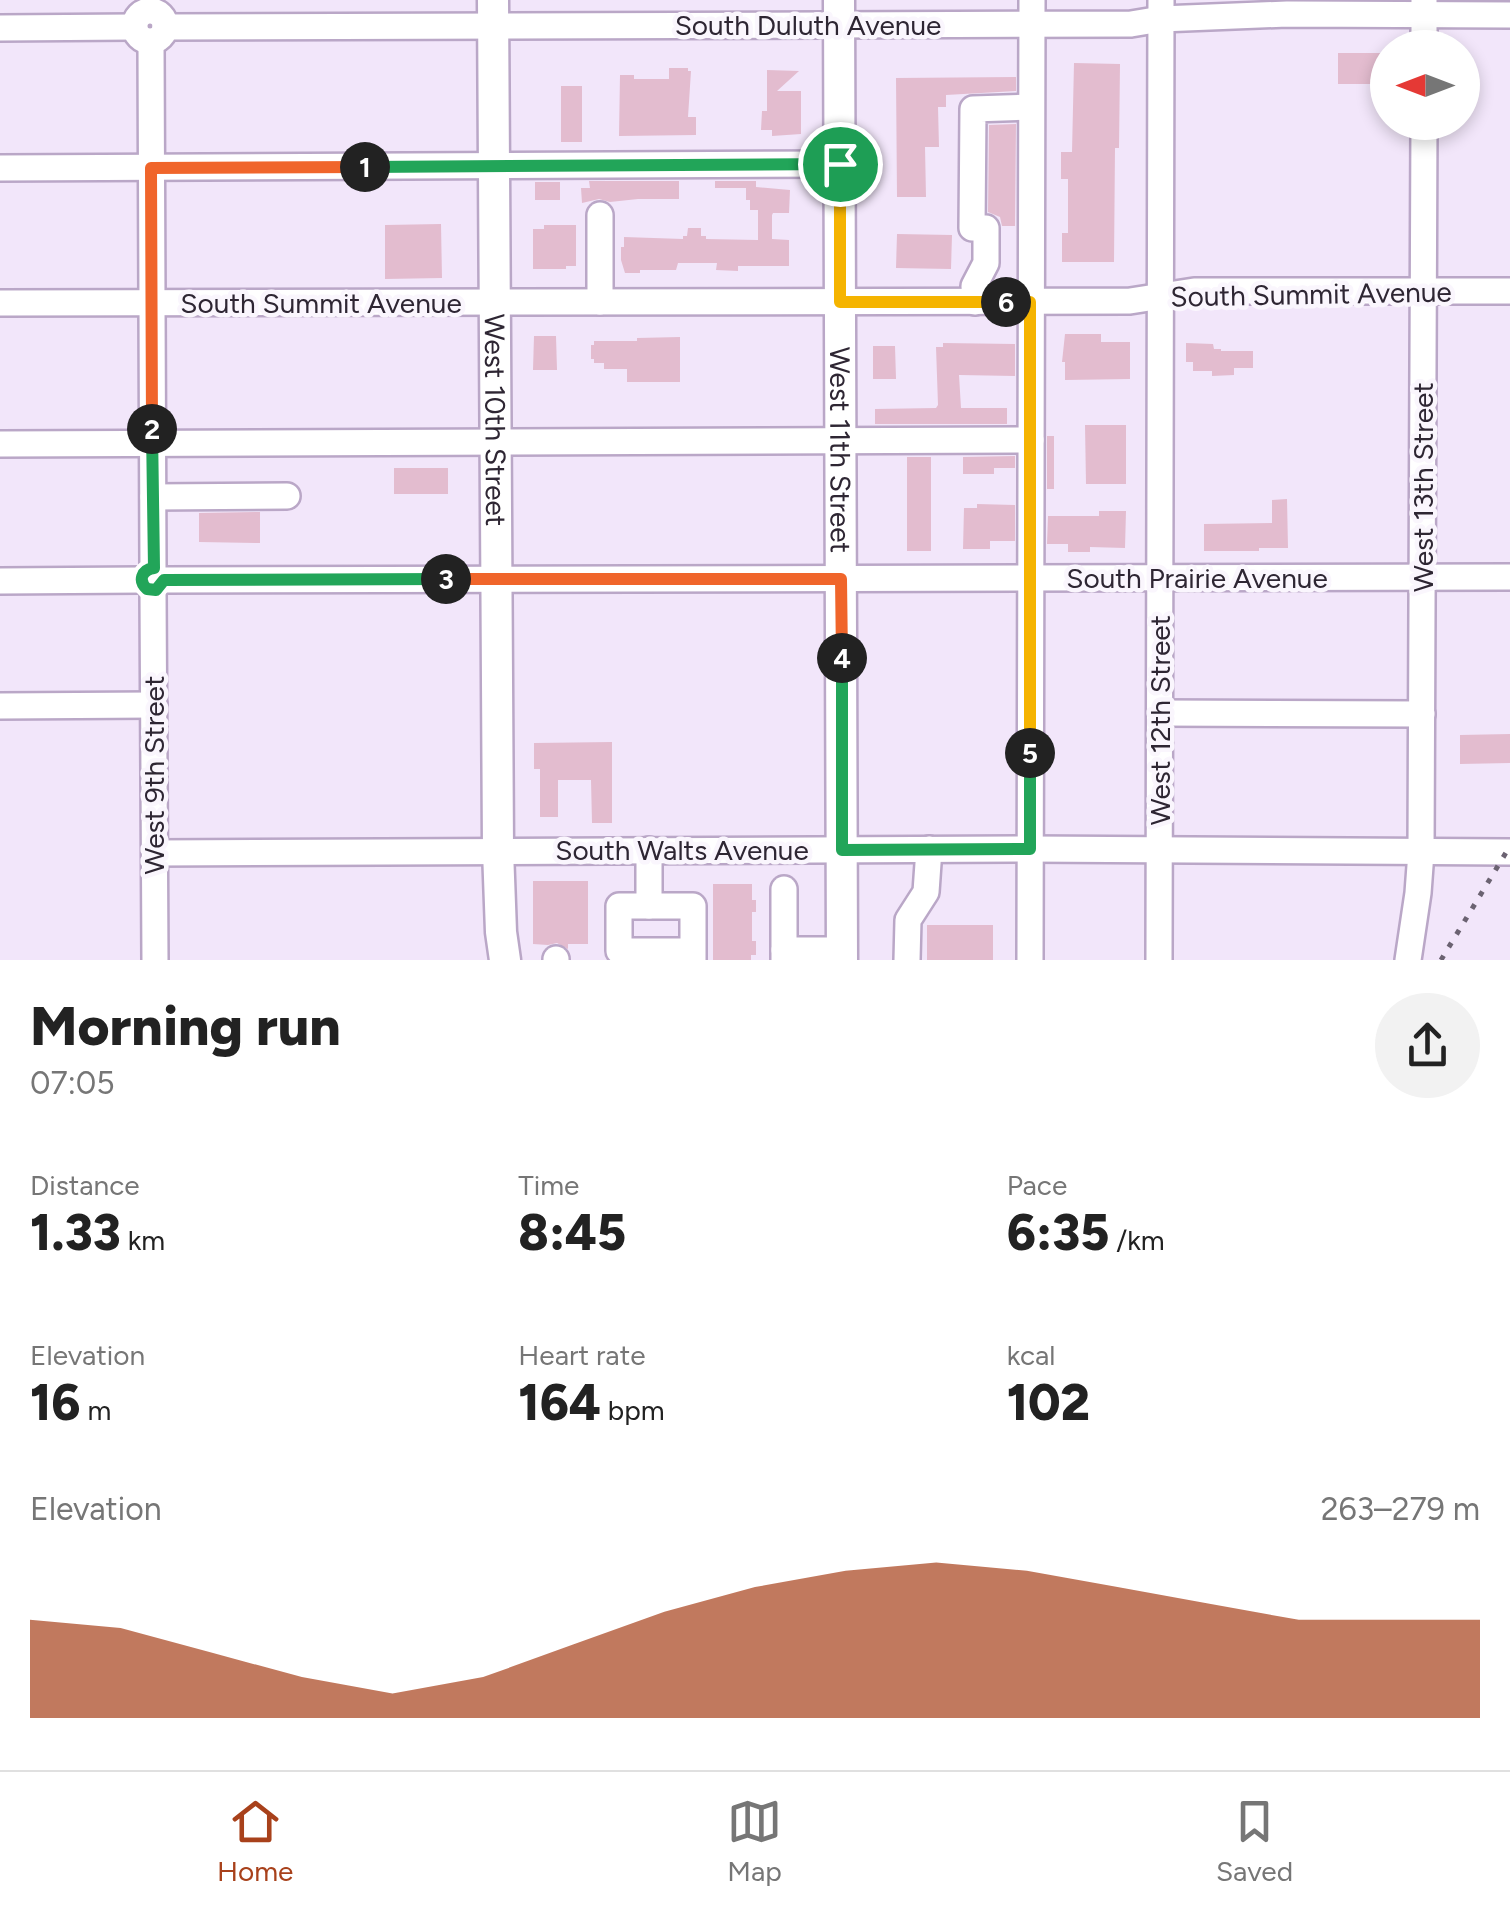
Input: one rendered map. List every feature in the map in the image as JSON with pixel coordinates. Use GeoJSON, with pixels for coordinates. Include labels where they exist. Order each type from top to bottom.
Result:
{"type":"FeatureCollection","features":[{"type":"Feature","properties":{"kind":"main road","name":"West 10th Street"},"geometry":{"type":"LineString","coordinates":[[493,13],[498,850],[506,960]]}},
{"type":"Feature","properties":{"kind":"main road","name":"West 11th Street"},"geometry":{"type":"LineString","coordinates":[[839,13],[842,955]]}},
{"type":"Feature","properties":{"kind":"main road"},"geometry":{"type":"LineString","coordinates":[[490,960],[498,850]]}},
{"type":"Feature","properties":{"kind":"street","name":"South Duluth Avenue"},"geometry":{"type":"LineString","coordinates":[[0,28],[493,13],[1032,12],[1131,24],[1161,9],[1369,7],[1510,15]]}},
{"type":"Feature","properties":{"kind":"street","name":"West 12th Street"},"geometry":{"type":"LineString","coordinates":[[1160,960],[1161,9]]}},
{"type":"Feature","properties":{"kind":"street"},"geometry":{"type":"LineString","coordinates":[[1030,960],[1032,12]]}},
{"type":"Feature","properties":{"kind":"street","name":"West 9th Street"},"geometry":{"type":"LineString","coordinates":[[150,21],[155,960]]}},
{"type":"Feature","properties":{"kind":"street"},"geometry":{"type":"LineString","coordinates":[[974,302],[974,286],[986,263],[986,228],[972,228],[973,109],[1031,107]]}},
{"type":"Feature","properties":{"kind":"street","name":"West 13th Street"},"geometry":{"type":"LineString","coordinates":[[1408,960],[1420,852],[1424,140]]}},
{"type":"Feature","properties":{"kind":"street"},"geometry":{"type":"LineString","coordinates":[[0,168],[840,164]]}},
{"type":"Feature","properties":{"kind":"street"},"geometry":{"type":"LineString","coordinates":[[600,215],[600,302]]}},
{"type":"Feature","properties":{"kind":"street","name":"South Summit Avenue"},"geometry":{"type":"LineString","coordinates":[[0,303],[1030,302],[1130,301],[1194,290],[1510,291]]}},
{"type":"Feature","properties":{"kind":"street"},"geometry":{"type":"LineString","coordinates":[[0,444],[1031,440]]}},
{"type":"Feature","properties":{"kind":"street"},"geometry":{"type":"LineString","coordinates":[[153,496],[287,496]]}},
{"type":"Feature","properties":{"kind":"street","name":"South Prairie Avenue"},"geometry":{"type":"LineString","coordinates":[[0,581],[1510,577]]}},
{"type":"Feature","properties":{"kind":"street"},"geometry":{"type":"LineString","coordinates":[[0,706],[154,705]]}},
{"type":"Feature","properties":{"kind":"street"},"geometry":{"type":"LineString","coordinates":[[1160,713],[1422,714]]}},
{"type":"Feature","properties":{"kind":"street"},"geometry":{"type":"LineString","coordinates":[[907,960],[908,920],[926,892],[929,849]]}},
{"type":"Feature","properties":{"kind":"street","name":"South Walts Avenue"},"geometry":{"type":"LineString","coordinates":[[155,853],[929,849],[1510,852]]}},
{"type":"Feature","properties":{"kind":"street"},"geometry":{"type":"LineString","coordinates":[[649,850],[649,906]]}},
{"type":"Feature","properties":{"kind":"street"},"geometry":{"type":"LineString","coordinates":[[784,889],[784,955],[842,955]]}},
{"type":"Feature","properties":{"kind":"street"},"geometry":{"type":"LineString","coordinates":[[619,906],[693,906],[694,955],[619,956],[619,906]]}},
{"type":"Feature","properties":{"kind":"building"},"geometry":{"type":"Polygon","coordinates":[[[1338,53],[1370,53],[1370,84],[1338,84],[1338,53]]]}},
{"type":"Feature","properties":{"kind":"building"},"geometry":{"type":"Polygon","coordinates":[[[1074,63],[1120,64],[1114,262],[1062,262],[1062,233],[1068,233],[1068,179],[1061,179],[1061,152],[1072,152],[1074,63]]]}},
{"type":"Feature","properties":{"kind":"building"},"geometry":{"type":"Polygon","coordinates":[[[669,68],[691,71],[688,117],[696,117],[696,135],[619,136],[620,75],[669,79],[669,68]]]}},
{"type":"Feature","properties":{"kind":"building"},"geometry":{"type":"Polygon","coordinates":[[[767,70],[799,71],[777,91],[801,91],[801,134],[772,136],[772,130],[761,130],[762,111],[767,111],[767,70]]]}},
{"type":"Feature","properties":{"kind":"building"},"geometry":{"type":"Polygon","coordinates":[[[1016,77],[1016,91],[946,95],[946,107],[938,107],[939,147],[925,147],[926,197],[897,197],[896,78],[1016,77]]]}},
{"type":"Feature","properties":{"kind":"building"},"geometry":{"type":"Polygon","coordinates":[[[561,86],[582,86],[582,142],[561,142],[561,86]]]}},
{"type":"Feature","properties":{"kind":"building"},"geometry":{"type":"Polygon","coordinates":[[[1016,124],[1015,226],[1002,226],[1000,217],[988,212],[989,125],[1016,124]]]}},
{"type":"Feature","properties":{"kind":"building"},"geometry":{"type":"Polygon","coordinates":[[[589,181],[679,181],[679,199],[599,199],[582,203],[581,188],[590,188],[589,181]]]}},
{"type":"Feature","properties":{"kind":"building"},"geometry":{"type":"Polygon","coordinates":[[[715,181],[756,181],[756,187],[790,190],[789,213],[772,215],[772,239],[789,240],[789,266],[738,266],[738,271],[716,270],[717,263],[678,263],[676,270],[625,273],[621,260],[624,237],[683,239],[688,228],[701,228],[701,236],[706,239],[758,240],[758,210],[750,210],[746,188],[715,188],[715,181]]]}},
{"type":"Feature","properties":{"kind":"building"},"geometry":{"type":"Polygon","coordinates":[[[535,182],[560,182],[560,200],[535,200],[535,182]]]}},
{"type":"Feature","properties":{"kind":"building"},"geometry":{"type":"Polygon","coordinates":[[[441,224],[442,278],[385,279],[385,225],[441,224]]]}},
{"type":"Feature","properties":{"kind":"building"},"geometry":{"type":"Polygon","coordinates":[[[544,225],[576,225],[576,266],[533,269],[533,229],[544,229],[544,225]]]}},
{"type":"Feature","properties":{"kind":"building"},"geometry":{"type":"Polygon","coordinates":[[[897,234],[952,235],[951,269],[896,268],[897,234]]]}},
{"type":"Feature","properties":{"kind":"building"},"geometry":{"type":"Polygon","coordinates":[[[1065,334],[1101,334],[1101,342],[1130,342],[1130,379],[1065,380],[1065,334]]]}},
{"type":"Feature","properties":{"kind":"building"},"geometry":{"type":"Polygon","coordinates":[[[534,336],[556,336],[557,370],[533,370],[534,336]]]}},
{"type":"Feature","properties":{"kind":"building"},"geometry":{"type":"Polygon","coordinates":[[[680,337],[680,382],[627,382],[627,369],[604,369],[604,363],[591,359],[594,341],[680,337]]]}},
{"type":"Feature","properties":{"kind":"building"},"geometry":{"type":"Polygon","coordinates":[[[943,343],[1015,344],[1015,376],[959,375],[961,408],[1007,408],[1007,424],[875,424],[875,409],[936,408],[936,347],[943,347],[943,343]]]}},
{"type":"Feature","properties":{"kind":"building"},"geometry":{"type":"Polygon","coordinates":[[[1186,343],[1213,344],[1214,349],[1221,351],[1253,351],[1253,368],[1234,368],[1234,375],[1212,376],[1212,371],[1193,371],[1193,362],[1186,362],[1186,343]]]}},
{"type":"Feature","properties":{"kind":"building"},"geometry":{"type":"Polygon","coordinates":[[[873,346],[895,346],[896,379],[873,379],[873,346]]]}},
{"type":"Feature","properties":{"kind":"building"},"geometry":{"type":"Polygon","coordinates":[[[1085,425],[1126,425],[1126,484],[1086,484],[1085,425]]]}},
{"type":"Feature","properties":{"kind":"building"},"geometry":{"type":"Polygon","coordinates":[[[1047,436],[1054,436],[1054,489],[1047,489],[1047,436]]]}},
{"type":"Feature","properties":{"kind":"building"},"geometry":{"type":"Polygon","coordinates":[[[1015,456],[1015,468],[994,468],[994,474],[963,474],[963,457],[1015,456]]]}},
{"type":"Feature","properties":{"kind":"building"},"geometry":{"type":"Polygon","coordinates":[[[907,457],[931,457],[931,551],[907,551],[907,457]]]}},
{"type":"Feature","properties":{"kind":"building"},"geometry":{"type":"Polygon","coordinates":[[[394,468],[448,468],[448,494],[394,494],[394,468]]]}},
{"type":"Feature","properties":{"kind":"building"},"geometry":{"type":"Polygon","coordinates":[[[1287,499],[1288,548],[1204,551],[1204,524],[1272,523],[1272,500],[1287,499]]]}},
{"type":"Feature","properties":{"kind":"building"},"geometry":{"type":"Polygon","coordinates":[[[977,504],[1015,505],[1015,541],[990,541],[990,549],[963,549],[964,508],[977,508],[977,504]]]}},
{"type":"Feature","properties":{"kind":"building"},"geometry":{"type":"Polygon","coordinates":[[[1099,511],[1126,511],[1125,548],[1090,547],[1090,552],[1068,552],[1068,544],[1047,544],[1048,516],[1099,516],[1099,511]]]}},
{"type":"Feature","properties":{"kind":"building"},"geometry":{"type":"Polygon","coordinates":[[[260,512],[260,543],[199,542],[199,513],[260,512]]]}},
{"type":"Feature","properties":{"kind":"building"},"geometry":{"type":"Polygon","coordinates":[[[1510,734],[1510,763],[1460,764],[1460,735],[1510,734]]]}},
{"type":"Feature","properties":{"kind":"building"},"geometry":{"type":"Polygon","coordinates":[[[612,742],[612,823],[592,823],[591,780],[558,780],[558,817],[540,817],[540,769],[534,769],[534,743],[612,742]]]}},
{"type":"Feature","properties":{"kind":"building"},"geometry":{"type":"Polygon","coordinates":[[[533,881],[588,881],[588,944],[568,944],[568,949],[557,943],[533,944],[533,881]]]}},
{"type":"Feature","properties":{"kind":"building"},"geometry":{"type":"Polygon","coordinates":[[[713,884],[752,884],[756,912],[752,912],[752,941],[756,941],[756,955],[751,955],[751,960],[713,960],[713,884]]]}},
{"type":"Feature","properties":{"kind":"building"},"geometry":{"type":"Polygon","coordinates":[[[927,925],[993,925],[993,960],[927,960],[927,925]]]}},
{"type":"Feature","properties":{"kind":"railway"},"geometry":{"type":"LineString","coordinates":[[1441,960],[1510,846]]}},
{"type":"Feature","properties":{"kind":"route"},"geometry":{"type":"LineString","coordinates":[[840,164],[840,302],[1030,302],[1030,849],[842,850],[841,579],[164,580],[156,590],[144,587],[143,573],[154,568],[151,168],[840,164]]}}]}
